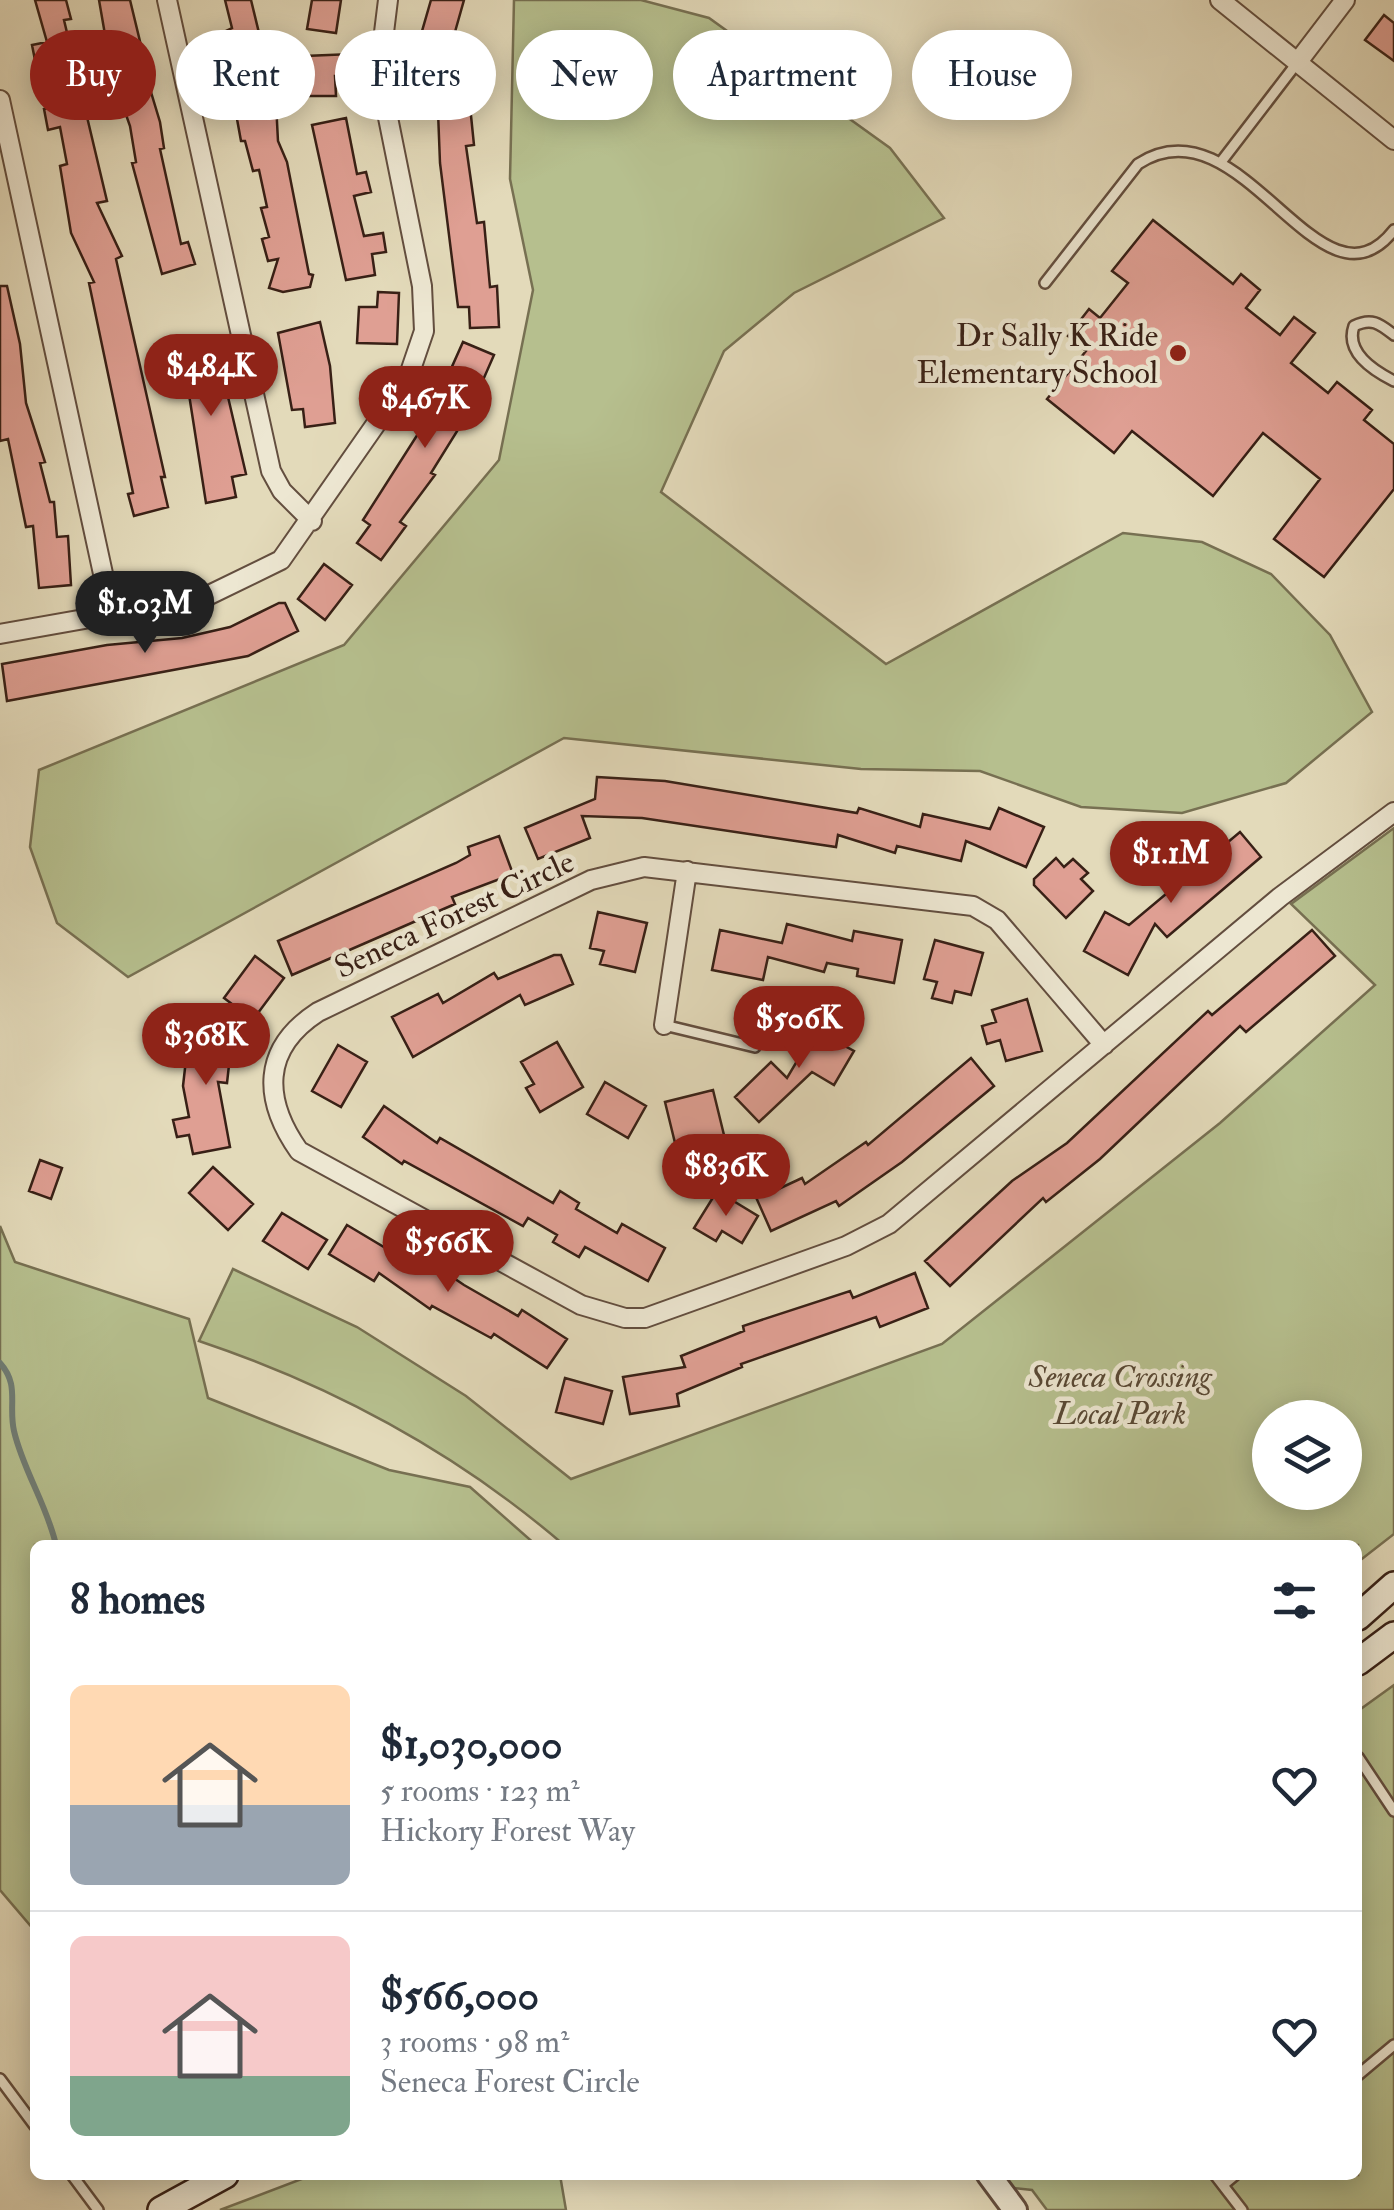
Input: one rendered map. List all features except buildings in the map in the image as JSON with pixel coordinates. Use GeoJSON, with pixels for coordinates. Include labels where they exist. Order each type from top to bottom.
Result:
{"type":"FeatureCollection","features":[{"type":"Feature","properties":{"kind":"main road"},"geometry":{"type":"LineString","coordinates":[[1362,1613],[1394,1585]]}},
{"type":"Feature","properties":{"kind":"main road"},"geometry":{"type":"LineString","coordinates":[[1362,1659],[1394,1635]]}},
{"type":"Feature","properties":{"kind":"main road"},"geometry":{"type":"LineString","coordinates":[[161,2210],[215,2180]]}},
{"type":"Feature","properties":{"kind":"street"},"geometry":{"type":"LineString","coordinates":[[167,0],[270,471],[282,491],[312,521]]}},
{"type":"Feature","properties":{"kind":"street"},"geometry":{"type":"LineString","coordinates":[[0,634],[204,598],[281,560],[312,521],[408,378],[424,331],[422,286],[379,73],[388,0]]}},
{"type":"Feature","properties":{"kind":"street"},"geometry":{"type":"LineString","coordinates":[[1220,0],[1394,140]]}},
{"type":"Feature","properties":{"kind":"street"},"geometry":{"type":"LineString","coordinates":[[1297,64],[1345,0]]}},
{"type":"Feature","properties":{"kind":"street"},"geometry":{"type":"LineString","coordinates":[[0,100],[112,615]]}},
{"type":"Feature","properties":{"kind":"street","name":"Seneca Forest Circle"},"geometry":{"type":"LineString","coordinates":[[1104,1045],[997,920],[973,906],[644,866],[591,880],[318,1012],[304,1021],[280,1050],[271,1086],[279,1122],[299,1151],[580,1305],[626,1318],[644,1318],[846,1246],[888,1224],[1104,1045],[1280,897],[1394,812]]}},
{"type":"Feature","properties":{"kind":"street"},"geometry":{"type":"LineString","coordinates":[[664,1024],[687,871]]}},
{"type":"Feature","properties":{"kind":"street"},"geometry":{"type":"LineString","coordinates":[[993,2180],[1015,2210]]}},
{"type":"Feature","properties":{"kind":"lane"},"geometry":{"type":"LineString","coordinates":[[1220,162],[1297,64]]}},
{"type":"Feature","properties":{"kind":"lane"},"geometry":{"type":"LineString","coordinates":[[1045,283],[1138,164],[1156,152],[1174,148],[1220,162],[1338,252],[1366,254],[1382,246],[1394,230]]}},
{"type":"Feature","properties":{"kind":"lane"},"geometry":{"type":"LineString","coordinates":[[1394,335],[1377,322],[1365,321],[1354,326],[1350,339],[1353,350],[1394,380]]}},
{"type":"Feature","properties":{"kind":"lane"},"geometry":{"type":"LineString","coordinates":[[664,1024],[755,1047]]}},
{"type":"Feature","properties":{"kind":"lane"},"geometry":{"type":"LineString","coordinates":[[1362,1763],[1394,1811]]}},
{"type":"Feature","properties":{"kind":"lane"},"geometry":{"type":"LineString","coordinates":[[1362,2071],[1394,2045]]}},
{"type":"Feature","properties":{"kind":"lane"},"geometry":{"type":"LineString","coordinates":[[0,2079],[30,2119]]}},
{"type":"Feature","properties":{"kind":"lane"},"geometry":{"type":"LineString","coordinates":[[76,2180],[98,2210]]}},
{"type":"Feature","properties":{"kind":"lane"},"geometry":{"type":"LineString","coordinates":[[1219,2180],[1242,2210]]}},
{"type":"Feature","properties":{"kind":"lane"},"geometry":{"type":"LineString","coordinates":[[1223,2185],[1229,2180]]}},
{"type":"Feature","properties":{"kind":"green space"},"geometry":{"type":"Polygon","coordinates":[[[514,0],[641,0],[709,18],[726,30],[673,30],[673,120],[851,120],[890,148],[944,218],[794,293],[724,351],[661,492],[886,664],[1123,533],[1202,542],[1271,574],[1330,635],[1372,712],[1286,783],[1182,813],[1081,807],[980,771],[861,769],[564,738],[128,977],[57,923],[30,847],[39,770],[344,645],[499,460],[533,290],[510,179],[514,0]]]}},
{"type":"Feature","properties":{"kind":"green space","name":"Seneca Crossing Local Park"},"geometry":{"type":"Polygon","coordinates":[[[1394,828],[1394,1534],[1362,1559],[1362,1540],[558,1540],[481,1481],[392,1425],[298,1379],[199,1341],[233,1269],[357,1327],[466,1396],[571,1479],[942,1344],[1220,1123],[1375,985],[1291,904],[1394,828]]]}},
{"type":"Feature","properties":{"kind":"green space"},"geometry":{"type":"Polygon","coordinates":[[[0,1226],[15,1262],[189,1319],[208,1398],[389,1470],[470,1487],[530,1540],[30,1540],[30,1925],[0,1890],[0,1226]]]}},
{"type":"Feature","properties":{"kind":"green space"},"geometry":{"type":"Polygon","coordinates":[[[1394,1685],[1394,2210],[1047,2210],[1032,2190],[997,2186],[993,2180],[1362,2180],[1362,1708],[1394,1685]]]}},
{"type":"Feature","properties":{"kind":"green space"},"geometry":{"type":"Polygon","coordinates":[[[299,2180],[561,2180],[566,2210],[220,2210],[299,2180]]]}},
{"type":"Feature","properties":{"kind":"waterway"},"geometry":{"type":"LineString","coordinates":[[0,1363],[12,1387],[12,1422],[18,1445],[54,1540]]}},
{"type":"Feature","properties":{"kind":"place","name":"Dr Sally K Ride Elementary School"},"geometry":{"type":"Point","coordinates":[1178,353]}}]}
